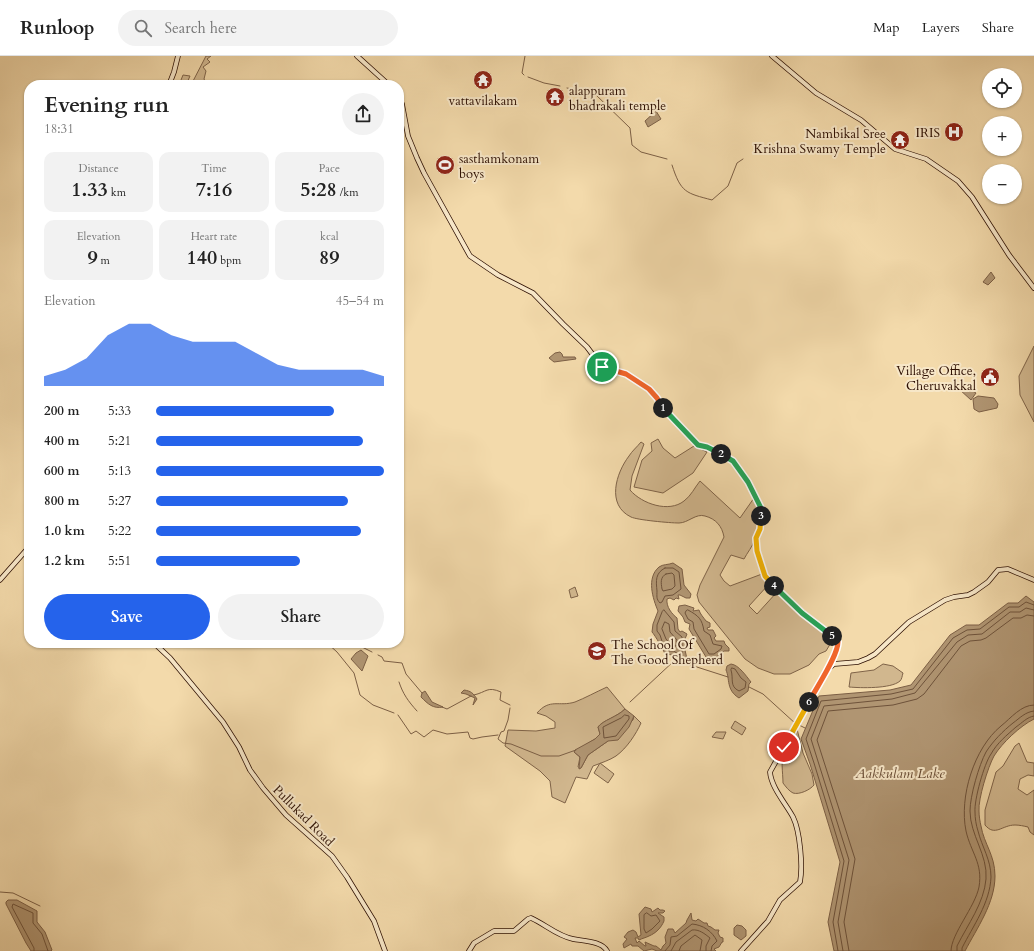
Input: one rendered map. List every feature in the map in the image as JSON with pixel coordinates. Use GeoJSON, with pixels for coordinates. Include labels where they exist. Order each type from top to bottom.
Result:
{"type":"FeatureCollection","features":[{"type":"Feature","properties":{"kind":"street"},"geometry":{"type":"LineString","coordinates":[[171,80],[178,56]]}},
{"type":"Feature","properties":{"kind":"street"},"geometry":{"type":"LineString","coordinates":[[357,56],[383,80]]}},
{"type":"Feature","properties":{"kind":"street"},"geometry":{"type":"LineString","coordinates":[[772,56],[816,93],[861,120],[895,149],[926,159],[958,181],[972,197],[1009,255],[1034,288]]}},
{"type":"Feature","properties":{"kind":"street"},"geometry":{"type":"LineString","coordinates":[[404,115],[408,136],[424,173],[470,256],[498,275],[533,293],[587,347],[602,367],[626,374],[649,389],[657,398],[664,410],[698,445],[717,451],[733,461],[748,482],[761,508],[760,529],[756,538],[757,551],[765,576],[793,605],[836,639],[838,644],[829,666],[770,772],[772,781],[794,818],[798,830],[800,880],[797,885],[780,900],[768,921],[741,951]]}},
{"type":"Feature","properties":{"kind":"street"},"geometry":{"type":"LineString","coordinates":[[0,580],[24,553]]}},
{"type":"Feature","properties":{"kind":"street"},"geometry":{"type":"LineString","coordinates":[[829,666],[840,663],[858,662],[868,658],[875,654],[909,622],[945,600],[968,595],[974,592],[988,582],[998,570],[1008,569],[1034,580]]}},
{"type":"Feature","properties":{"kind":"street","name":"Pullukad Road"},"geometry":{"type":"LineString","coordinates":[[159,648],[170,658],[210,704],[239,747],[250,770],[273,801],[298,827],[332,856],[346,875],[374,921],[385,951]]}},
{"type":"Feature","properties":{"kind":"street"},"geometry":{"type":"LineString","coordinates":[[469,951],[474,943],[494,931],[514,931],[528,918],[531,918],[565,937],[597,944],[605,947],[607,951]]}},
{"type":"Feature","properties":{"kind":"shaded area"},"geometry":{"type":"Polygon","coordinates":[[[206,56],[211,56],[207,59],[210,62],[203,67],[206,71],[204,80],[194,80],[206,56]]]}},
{"type":"Feature","properties":{"kind":"shaded area"},"geometry":{"type":"Polygon","coordinates":[[[183,75],[190,76],[188,80],[181,80],[183,75]]]}},
{"type":"Feature","properties":{"kind":"shaded area"},"geometry":{"type":"Polygon","coordinates":[[[1034,346],[1034,422],[1020,395],[1019,376],[1034,346]]]}},
{"type":"Feature","properties":{"kind":"shaded area"},"geometry":{"type":"Polygon","coordinates":[[[658,439],[663,448],[675,458],[694,446],[707,452],[693,473],[663,493],[634,487],[642,460],[652,451],[651,443],[658,439]]]}},
{"type":"Feature","properties":{"kind":"shaded area"},"geometry":{"type":"Polygon","coordinates":[[[641,442],[644,444],[632,476],[630,490],[648,503],[663,506],[678,505],[689,497],[700,481],[740,518],[754,498],[758,507],[759,518],[758,529],[754,542],[744,559],[731,555],[720,575],[730,586],[762,574],[769,584],[749,606],[757,614],[777,592],[828,636],[832,641],[826,651],[819,654],[809,665],[790,674],[774,674],[758,668],[745,659],[699,602],[697,595],[700,585],[724,537],[720,526],[715,521],[702,515],[682,523],[654,521],[634,518],[623,512],[618,505],[616,497],[617,480],[624,463],[641,442]]]}},
{"type":"Feature","properties":{"kind":"shaded area"},"geometry":{"type":"Polygon","coordinates":[[[575,587],[578,596],[571,598],[569,590],[575,587]]]}},
{"type":"Feature","properties":{"kind":"shaded area"},"geometry":{"type":"Polygon","coordinates":[[[883,664],[893,666],[903,673],[900,681],[896,684],[883,687],[849,687],[851,673],[874,670],[883,664]]]}},
{"type":"Feature","properties":{"kind":"shaded area"},"geometry":{"type":"Polygon","coordinates":[[[607,687],[625,709],[600,725],[598,727],[600,734],[595,739],[574,752],[580,757],[578,767],[581,768],[588,755],[608,741],[633,720],[634,716],[641,723],[631,741],[620,753],[611,759],[593,766],[587,779],[576,777],[565,803],[552,797],[550,781],[540,771],[505,746],[508,730],[536,731],[555,728],[555,722],[546,716],[537,713],[542,708],[551,704],[575,702],[607,687]]]}},
{"type":"Feature","properties":{"kind":"shaded area"},"geometry":{"type":"Polygon","coordinates":[[[735,721],[746,728],[742,735],[731,728],[735,721]]]}},
{"type":"Feature","properties":{"kind":"shaded area"},"geometry":{"type":"Polygon","coordinates":[[[797,729],[803,753],[812,774],[814,785],[804,792],[793,793],[783,783],[782,761],[783,752],[797,729]]]}},
{"type":"Feature","properties":{"kind":"shaded area"},"geometry":{"type":"Polygon","coordinates":[[[716,732],[726,732],[723,739],[712,737],[716,732]]]}},
{"type":"Feature","properties":{"kind":"shaded area"},"geometry":{"type":"Polygon","coordinates":[[[1019,743],[1027,762],[1034,763],[1034,776],[1028,775],[1020,779],[1018,789],[1027,795],[1034,790],[1034,835],[1030,832],[1028,827],[1025,826],[1010,825],[999,830],[992,830],[985,825],[985,810],[996,772],[1003,766],[1015,746],[1019,743]]]}},
{"type":"Feature","properties":{"kind":"shaded area"},"geometry":{"type":"Polygon","coordinates":[[[600,763],[614,774],[608,783],[594,773],[600,763]]]}},
{"type":"Feature","properties":{"kind":"water"},"geometry":{"type":"Polygon","coordinates":[[[656,111],[661,119],[648,127],[645,121],[656,111]]]}},
{"type":"Feature","properties":{"kind":"water"},"geometry":{"type":"Polygon","coordinates":[[[991,272],[995,278],[988,285],[983,282],[991,272]]]}},
{"type":"Feature","properties":{"kind":"water"},"geometry":{"type":"Polygon","coordinates":[[[560,352],[563,357],[575,357],[576,359],[554,362],[549,358],[555,353],[560,352]]]}},
{"type":"Feature","properties":{"kind":"water"},"geometry":{"type":"Polygon","coordinates":[[[959,389],[969,389],[976,393],[971,400],[959,389]]]}},
{"type":"Feature","properties":{"kind":"water"},"geometry":{"type":"Polygon","coordinates":[[[978,396],[994,398],[998,404],[997,408],[979,412],[974,409],[973,399],[978,396]]]}},
{"type":"Feature","properties":{"kind":"water"},"geometry":{"type":"Polygon","coordinates":[[[673,563],[682,569],[684,585],[691,594],[690,598],[678,595],[679,599],[667,599],[668,607],[677,618],[678,629],[680,632],[682,631],[687,634],[685,639],[687,641],[685,650],[687,659],[685,660],[677,659],[673,655],[665,654],[652,632],[653,624],[658,611],[654,601],[652,589],[653,577],[659,567],[673,563]]]}},
{"type":"Feature","properties":{"kind":"water","name":"Aakkulam Lake"},"geometry":{"type":"Polygon","coordinates":[[[1026,596],[1034,602],[1034,719],[1017,730],[997,751],[984,783],[979,813],[982,832],[993,862],[995,876],[989,906],[980,924],[965,951],[834,951],[828,922],[840,862],[801,739],[819,696],[890,690],[911,685],[950,635],[966,625],[979,625],[1008,603],[1018,603],[1026,596]]]}},
{"type":"Feature","properties":{"kind":"water"},"geometry":{"type":"Polygon","coordinates":[[[685,605],[694,608],[693,611],[699,610],[706,621],[710,623],[710,627],[707,628],[708,630],[713,630],[716,636],[714,638],[716,641],[724,641],[729,648],[729,651],[724,651],[715,658],[710,659],[706,657],[689,629],[690,624],[685,622],[678,611],[679,606],[685,605]]]}},
{"type":"Feature","properties":{"kind":"water"},"geometry":{"type":"Polygon","coordinates":[[[361,650],[368,656],[362,671],[351,659],[361,650]]]}},
{"type":"Feature","properties":{"kind":"water"},"geometry":{"type":"Polygon","coordinates":[[[731,664],[740,669],[751,682],[749,684],[748,691],[739,698],[732,692],[729,684],[726,670],[727,666],[731,664]]]}},
{"type":"Feature","properties":{"kind":"water"},"geometry":{"type":"Polygon","coordinates":[[[464,690],[472,693],[477,699],[473,705],[475,698],[461,693],[464,690]]]}},
{"type":"Feature","properties":{"kind":"water"},"geometry":{"type":"Polygon","coordinates":[[[425,691],[432,702],[443,707],[433,707],[426,702],[421,697],[422,693],[425,691]]]}},
{"type":"Feature","properties":{"kind":"water"},"geometry":{"type":"Polygon","coordinates":[[[625,709],[634,716],[629,727],[618,740],[608,741],[588,755],[579,769],[580,757],[574,752],[575,750],[595,739],[600,734],[598,727],[600,725],[625,709]]]}},
{"type":"Feature","properties":{"kind":"water"},"geometry":{"type":"Polygon","coordinates":[[[8,900],[17,900],[37,911],[37,922],[45,932],[52,950],[51,951],[31,951],[6,904],[8,900]]]}},
{"type":"Feature","properties":{"kind":"water"},"geometry":{"type":"Polygon","coordinates":[[[645,907],[651,909],[652,912],[658,908],[665,911],[663,913],[658,913],[664,917],[664,921],[658,930],[652,935],[639,940],[638,938],[635,938],[637,943],[639,941],[646,946],[645,942],[656,946],[661,950],[666,943],[665,937],[668,929],[673,929],[675,933],[686,923],[691,913],[692,920],[696,921],[698,919],[704,923],[707,923],[708,926],[715,930],[719,930],[718,933],[720,937],[723,938],[723,942],[719,947],[714,949],[716,951],[657,951],[652,949],[644,951],[638,946],[632,946],[631,944],[624,948],[623,944],[627,939],[624,937],[628,932],[633,930],[636,932],[638,937],[641,935],[639,914],[645,907]]]}},
{"type":"Feature","properties":{"kind":"water"},"geometry":{"type":"Polygon","coordinates":[[[737,925],[742,926],[746,930],[746,936],[741,940],[734,935],[734,928],[737,925]]]}},
{"type":"Feature","properties":{"kind":"waterway"},"geometry":{"type":"LineString","coordinates":[[524,75],[522,73],[525,56]]}},
{"type":"Feature","properties":{"kind":"waterway"},"geometry":{"type":"LineString","coordinates":[[528,77],[544,83],[560,86]]}},
{"type":"Feature","properties":{"kind":"waterway"},"geometry":{"type":"LineString","coordinates":[[567,88],[586,92]]}},
{"type":"Feature","properties":{"kind":"waterway"},"geometry":{"type":"LineString","coordinates":[[595,94],[630,128],[632,145],[641,152],[667,159]]}},
{"type":"Feature","properties":{"kind":"waterway"},"geometry":{"type":"LineString","coordinates":[[672,165],[682,187],[696,196],[712,200],[728,186],[737,163],[743,159]]}},
{"type":"Feature","properties":{"kind":"waterway"},"geometry":{"type":"LineString","coordinates":[[333,648],[354,673],[360,695],[373,705],[394,713]]}},
{"type":"Feature","properties":{"kind":"waterway"},"geometry":{"type":"LineString","coordinates":[[364,648],[372,652]]}},
{"type":"Feature","properties":{"kind":"waterway"},"geometry":{"type":"LineString","coordinates":[[378,655],[382,657],[384,661],[402,663],[406,674],[422,693]]}},
{"type":"Feature","properties":{"kind":"waterway"},"geometry":{"type":"LineString","coordinates":[[630,702],[675,660],[728,677]]}},
{"type":"Feature","properties":{"kind":"waterway"},"geometry":{"type":"LineString","coordinates":[[399,682],[406,697],[417,711]]}},
{"type":"Feature","properties":{"kind":"waterway"},"geometry":{"type":"LineString","coordinates":[[749,687],[763,694],[796,724]]}},
{"type":"Feature","properties":{"kind":"waterway"},"geometry":{"type":"LineString","coordinates":[[474,695],[490,690],[496,690],[501,692],[500,700],[510,705]]}},
{"type":"Feature","properties":{"kind":"waterway"},"geometry":{"type":"LineString","coordinates":[[442,707],[447,709],[471,696]]}},
{"type":"Feature","properties":{"kind":"waterway"},"geometry":{"type":"LineString","coordinates":[[510,708],[504,731],[501,732],[498,739],[503,743],[511,744],[541,756],[559,756],[576,750]]}},
{"type":"Feature","properties":{"kind":"waterway"},"geometry":{"type":"LineString","coordinates":[[398,715],[411,734],[416,731],[424,737],[433,730],[447,734],[468,732],[470,738],[473,739],[498,735]]}},
{"type":"Feature","properties":{"kind":"waterway"},"geometry":{"type":"LineString","coordinates":[[799,725],[805,728]]}},
{"type":"Feature","properties":{"kind":"waterway"},"geometry":{"type":"LineString","coordinates":[[0,892],[13,893],[40,906]]}},
{"type":"Feature","properties":{"kind":"place","name":"vattavilakam"},"geometry":{"type":"Point","coordinates":[483,80]}},
{"type":"Feature","properties":{"kind":"place","name":"alappuram bhadrakali temple"},"geometry":{"type":"Point","coordinates":[555,97]}},
{"type":"Feature","properties":{"kind":"place","name":"IRIS"},"geometry":{"type":"Point","coordinates":[954,132]}},
{"type":"Feature","properties":{"kind":"place","name":"Nambikal Sree Krishna Swamy Temple"},"geometry":{"type":"Point","coordinates":[900,140]}},
{"type":"Feature","properties":{"kind":"place","name":"sasthamkonam boys"},"geometry":{"type":"Point","coordinates":[445,165]}},
{"type":"Feature","properties":{"kind":"place","name":"Village Office, Cheruvakkal"},"geometry":{"type":"Point","coordinates":[990,377]}},
{"type":"Feature","properties":{"kind":"place","name":"The School Of The Good Shepherd"},"geometry":{"type":"Point","coordinates":[597,651]}},
{"type":"Feature","properties":{"kind":"route"},"geometry":{"type":"LineString","coordinates":[[602,367],[626,374],[649,389],[657,398],[664,410],[691,439],[698,445],[717,451],[733,461],[748,482],[761,508],[760,529],[756,538],[757,551],[765,576],[793,605],[838,642],[829,666],[784,747]]}}]}
